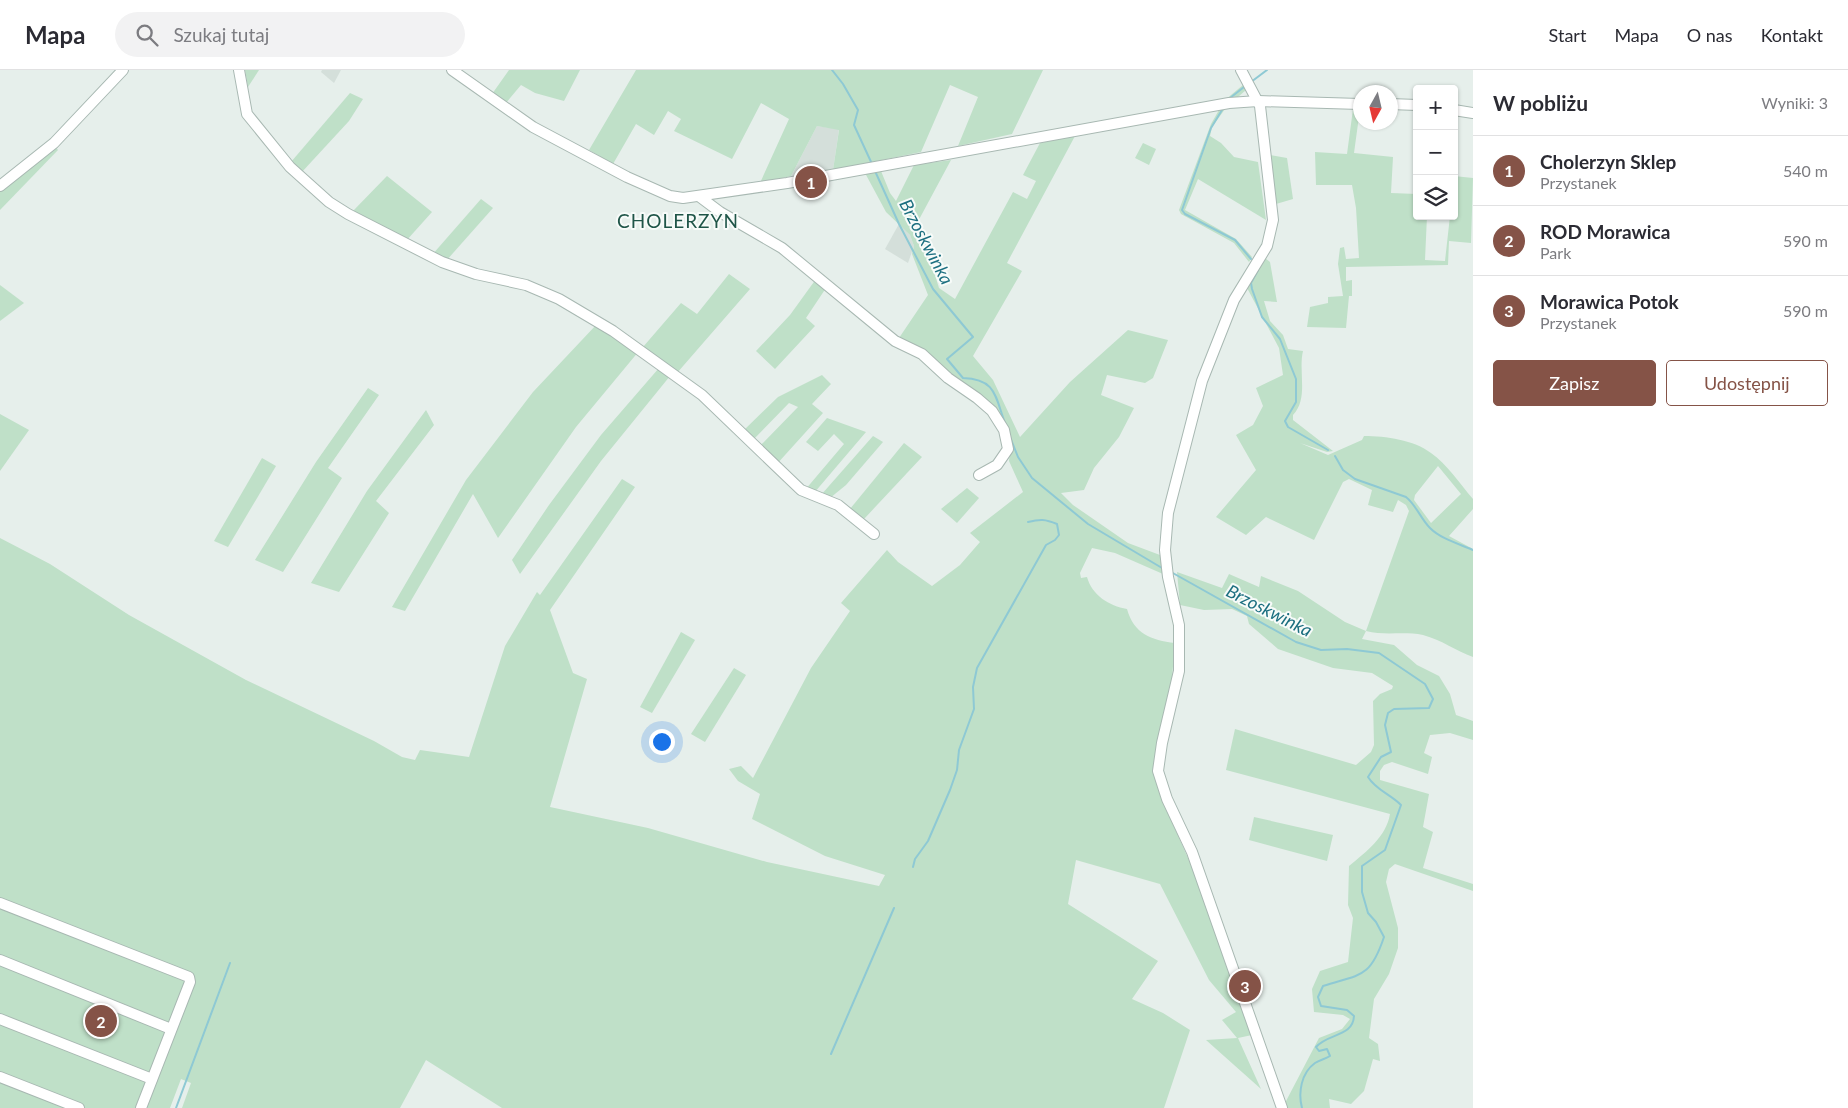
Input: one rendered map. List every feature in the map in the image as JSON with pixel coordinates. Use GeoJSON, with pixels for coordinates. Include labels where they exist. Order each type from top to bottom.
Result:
{"type":"FeatureCollection","features":[{"type":"Feature","properties":{"kind":"street"},"geometry":{"type":"LineString","coordinates":[[0,186],[54,143],[123,70]]}},
{"type":"Feature","properties":{"kind":"street"},"geometry":{"type":"LineString","coordinates":[[239,70],[247,114],[290,167],[329,202],[348,214],[442,262],[476,274],[526,285],[559,299],[613,331],[702,395],[801,490],[838,505],[874,534]]}},
{"type":"Feature","properties":{"kind":"street"},"geometry":{"type":"LineString","coordinates":[[452,70],[533,127],[614,170],[670,196],[684,198],[700,197],[881,166],[1229,104],[1258,102],[1353,104]]}},
{"type":"Feature","properties":{"kind":"street"},"geometry":{"type":"LineString","coordinates":[[1240,70],[1258,102],[1273,220],[1267,246],[1234,300],[1202,381],[1168,513],[1165,536],[1166,561],[1179,625],[1179,671],[1162,743],[1158,771],[1167,799],[1192,852],[1282,1108]]}},
{"type":"Feature","properties":{"kind":"street"},"geometry":{"type":"LineString","coordinates":[[1398,104],[1413,105]]}},
{"type":"Feature","properties":{"kind":"street"},"geometry":{"type":"LineString","coordinates":[[1458,110],[1473,112]]}},
{"type":"Feature","properties":{"kind":"street"},"geometry":{"type":"LineString","coordinates":[[700,197],[720,212],[782,248],[895,341],[922,354],[948,378],[964,387],[992,411],[1004,430],[1008,450],[997,465],[979,475]]}},
{"type":"Feature","properties":{"kind":"street"},"geometry":{"type":"LineString","coordinates":[[0,903],[189,977],[190,982],[141,1108]]}},
{"type":"Feature","properties":{"kind":"street"},"geometry":{"type":"LineString","coordinates":[[0,960],[171,1028]]}},
{"type":"Feature","properties":{"kind":"street"},"geometry":{"type":"LineString","coordinates":[[0,1019],[152,1079]]}},
{"type":"Feature","properties":{"kind":"street"},"geometry":{"type":"LineString","coordinates":[[0,1077],[79,1108]]}},
{"type":"Feature","properties":{"kind":"shaded area"},"geometry":{"type":"Polygon","coordinates":[[[322,70],[341,70],[334,83],[321,72],[322,70]]]}},
{"type":"Feature","properties":{"kind":"shaded area"},"geometry":{"type":"Polygon","coordinates":[[[817,126],[839,129],[833,170],[791,176],[817,126]]]}},
{"type":"Feature","properties":{"kind":"shaded area"},"geometry":{"type":"Polygon","coordinates":[[[899,224],[910,235],[914,246],[908,263],[885,249],[899,224]]]}},
{"type":"Feature","properties":{"kind":"green space"},"geometry":{"type":"Polygon","coordinates":[[[245,70],[259,70],[248,87],[245,70]]]}},
{"type":"Feature","properties":{"kind":"green space"},"geometry":{"type":"Polygon","coordinates":[[[509,70],[580,70],[564,101],[535,93],[521,85],[506,103],[492,94],[509,70]]]}},
{"type":"Feature","properties":{"kind":"green space"},"geometry":{"type":"Polygon","coordinates":[[[636,70],[1043,70],[1012,134],[958,146],[978,97],[950,85],[921,152],[833,170],[839,130],[817,126],[791,176],[760,183],[789,119],[761,103],[732,159],[674,131],[681,119],[668,111],[654,135],[636,124],[613,164],[589,150],[636,70]]]}},
{"type":"Feature","properties":{"kind":"green space"},"geometry":{"type":"Polygon","coordinates":[[[1243,85],[1246,90],[1238,97],[1225,100],[1243,85]]]}},
{"type":"Feature","properties":{"kind":"green space"},"geometry":{"type":"Polygon","coordinates":[[[350,93],[363,99],[349,121],[301,173],[291,162],[350,93]]]}},
{"type":"Feature","properties":{"kind":"green space"},"geometry":{"type":"Polygon","coordinates":[[[1225,109],[1212,127],[1210,136],[1221,143],[1234,157],[1258,162],[1266,220],[1198,179],[1185,210],[1236,239],[1252,257],[1249,262],[1234,243],[1181,214],[1179,210],[1211,124],[1219,110],[1225,109]]]}},
{"type":"Feature","properties":{"kind":"green space"},"geometry":{"type":"Polygon","coordinates":[[[1353,109],[1353,130],[1357,130],[1354,153],[1393,157],[1391,193],[1413,194],[1413,220],[1427,220],[1425,260],[1445,261],[1450,220],[1458,220],[1458,176],[1473,178],[1471,243],[1449,241],[1448,265],[1346,267],[1346,281],[1352,280],[1352,296],[1349,296],[1346,328],[1307,327],[1310,307],[1328,303],[1328,297],[1343,296],[1338,264],[1340,248],[1344,247],[1346,259],[1359,258],[1356,208],[1352,185],[1316,185],[1315,152],[1347,154],[1353,109]]]}},
{"type":"Feature","properties":{"kind":"green space"},"geometry":{"type":"Polygon","coordinates":[[[1075,136],[1007,263],[1022,271],[973,356],[993,380],[1020,437],[1070,382],[1128,330],[1168,340],[1153,378],[1145,383],[1107,375],[1101,395],[1134,408],[1119,437],[1094,468],[1084,490],[1061,493],[1073,505],[1128,543],[1160,555],[1163,574],[1115,553],[1092,548],[1080,573],[1081,578],[1087,577],[1093,589],[1102,599],[1120,608],[1127,609],[1130,618],[1139,630],[1151,638],[1175,643],[1172,678],[1154,763],[1164,804],[1195,874],[1252,1035],[1238,1038],[1261,1089],[1206,1040],[1237,1038],[1222,1020],[1236,1012],[1209,980],[1160,884],[1076,860],[1068,904],[1158,961],[1132,999],[1163,1013],[1190,1030],[1164,1108],[502,1108],[426,1060],[400,1108],[182,1108],[191,1083],[181,1079],[170,1108],[0,1108],[0,538],[50,564],[129,615],[246,680],[374,741],[402,757],[415,760],[420,750],[469,757],[505,646],[537,592],[540,595],[622,479],[635,487],[550,610],[573,673],[587,679],[550,807],[648,828],[767,862],[879,886],[885,875],[825,856],[752,819],[760,794],[738,781],[729,769],[741,766],[753,778],[811,668],[850,611],[841,603],[887,550],[898,562],[932,586],[960,565],[980,542],[970,533],[1023,492],[1009,461],[1010,450],[1005,428],[927,351],[899,338],[928,295],[912,254],[914,246],[910,235],[886,212],[865,173],[881,171],[890,193],[896,201],[914,165],[951,160],[915,227],[925,242],[939,288],[955,299],[1013,192],[1027,199],[1036,181],[1023,175],[1040,143],[1075,136]]]}},
{"type":"Feature","properties":{"kind":"green space"},"geometry":{"type":"Polygon","coordinates":[[[1143,143],[1156,149],[1149,165],[1135,158],[1143,143]]]}},
{"type":"Feature","properties":{"kind":"green space"},"geometry":{"type":"Polygon","coordinates":[[[54,145],[58,150],[0,210],[0,190],[54,145]]]}},
{"type":"Feature","properties":{"kind":"green space"},"geometry":{"type":"Polygon","coordinates":[[[1270,155],[1287,158],[1293,199],[1276,204],[1270,155]]]}},
{"type":"Feature","properties":{"kind":"green space"},"geometry":{"type":"Polygon","coordinates":[[[387,176],[432,212],[406,241],[353,211],[387,176]]]}},
{"type":"Feature","properties":{"kind":"green space"},"geometry":{"type":"Polygon","coordinates":[[[481,199],[493,208],[446,261],[432,255],[481,199]]]}},
{"type":"Feature","properties":{"kind":"green space"},"geometry":{"type":"Polygon","coordinates":[[[1265,258],[1270,262],[1277,302],[1264,301],[1270,321],[1283,335],[1288,349],[1303,351],[1301,401],[1293,415],[1293,420],[1333,451],[1327,452],[1300,443],[1328,455],[1362,440],[1364,436],[1390,438],[1408,442],[1424,449],[1437,458],[1448,468],[1473,499],[1473,509],[1449,536],[1473,549],[1473,657],[1423,635],[1366,631],[1409,511],[1406,505],[1398,500],[1393,512],[1368,505],[1372,490],[1349,479],[1343,482],[1314,540],[1266,517],[1246,535],[1216,517],[1256,470],[1236,435],[1253,425],[1263,406],[1256,388],[1283,375],[1279,348],[1246,286],[1265,258]],[[1438,466],[1415,495],[1414,500],[1431,523],[1461,494],[1438,466]]]}},
{"type":"Feature","properties":{"kind":"green space"},"geometry":{"type":"Polygon","coordinates":[[[729,274],[750,289],[677,373],[643,347],[681,303],[697,314],[729,274]]]}},
{"type":"Feature","properties":{"kind":"green space"},"geometry":{"type":"Polygon","coordinates":[[[816,279],[826,288],[806,318],[815,326],[775,369],[756,351],[790,315],[816,279]]]}},
{"type":"Feature","properties":{"kind":"green space"},"geometry":{"type":"Polygon","coordinates":[[[0,285],[24,303],[0,321],[0,285]]]}},
{"type":"Feature","properties":{"kind":"green space"},"geometry":{"type":"Polygon","coordinates":[[[597,324],[639,351],[576,427],[498,538],[473,494],[405,611],[392,607],[466,480],[533,392],[597,324]]]}},
{"type":"Feature","properties":{"kind":"green space"},"geometry":{"type":"Polygon","coordinates":[[[659,368],[670,376],[601,461],[520,574],[512,560],[549,505],[601,435],[659,368]]]}},
{"type":"Feature","properties":{"kind":"green space"},"geometry":{"type":"Polygon","coordinates":[[[822,375],[831,384],[812,404],[823,413],[776,465],[758,448],[798,407],[789,403],[752,441],[742,432],[778,397],[822,375]]]}},
{"type":"Feature","properties":{"kind":"green space"},"geometry":{"type":"Polygon","coordinates":[[[368,388],[379,395],[328,468],[342,478],[283,572],[255,560],[316,462],[368,388]]]}},
{"type":"Feature","properties":{"kind":"green space"},"geometry":{"type":"Polygon","coordinates":[[[426,410],[434,425],[376,501],[389,513],[339,592],[311,583],[367,491],[426,410]]]}},
{"type":"Feature","properties":{"kind":"green space"},"geometry":{"type":"Polygon","coordinates":[[[0,414],[29,430],[0,471],[0,414]]]}},
{"type":"Feature","properties":{"kind":"green space"},"geometry":{"type":"Polygon","coordinates":[[[827,418],[866,432],[814,493],[805,490],[844,444],[834,434],[818,451],[806,442],[827,418]]]}},
{"type":"Feature","properties":{"kind":"green space"},"geometry":{"type":"Polygon","coordinates":[[[873,436],[883,442],[846,485],[830,498],[821,495],[873,436]]]}},
{"type":"Feature","properties":{"kind":"green space"},"geometry":{"type":"Polygon","coordinates":[[[904,443],[922,457],[864,519],[850,509],[904,443]]]}},
{"type":"Feature","properties":{"kind":"green space"},"geometry":{"type":"Polygon","coordinates":[[[262,458],[276,466],[228,547],[214,541],[262,458]]]}},
{"type":"Feature","properties":{"kind":"green space"},"geometry":{"type":"Polygon","coordinates":[[[967,488],[979,498],[957,523],[941,509],[967,488]]]}},
{"type":"Feature","properties":{"kind":"green space"},"geometry":{"type":"Polygon","coordinates":[[[1177,572],[1222,588],[1229,574],[1259,587],[1261,576],[1298,591],[1345,622],[1366,631],[1362,639],[1394,645],[1417,665],[1439,676],[1450,694],[1456,715],[1473,721],[1473,740],[1450,733],[1430,735],[1424,753],[1432,757],[1428,774],[1392,762],[1384,765],[1380,771],[1380,780],[1429,794],[1423,827],[1433,832],[1423,868],[1473,884],[1473,891],[1395,864],[1389,869],[1386,882],[1398,928],[1398,948],[1389,974],[1374,999],[1369,1038],[1378,1044],[1380,1061],[1373,1059],[1364,1091],[1351,1104],[1329,1099],[1330,1108],[1285,1108],[1285,1103],[1319,1038],[1342,1029],[1350,1019],[1343,1015],[1314,1012],[1312,989],[1320,971],[1348,962],[1353,918],[1348,905],[1349,866],[1380,837],[1390,814],[1226,770],[1235,729],[1356,765],[1371,752],[1374,745],[1373,701],[1380,694],[1392,689],[1393,686],[1372,673],[1333,668],[1278,649],[1249,624],[1247,616],[1232,609],[1204,610],[1180,605],[1177,572]]]}},
{"type":"Feature","properties":{"kind":"green space"},"geometry":{"type":"Polygon","coordinates":[[[681,632],[695,640],[652,713],[640,707],[681,632]]]}},
{"type":"Feature","properties":{"kind":"green space"},"geometry":{"type":"Polygon","coordinates":[[[734,668],[746,675],[705,742],[691,734],[734,668]]]}},
{"type":"Feature","properties":{"kind":"green space"},"geometry":{"type":"Polygon","coordinates":[[[1254,817],[1333,835],[1327,861],[1249,840],[1254,817]]]}},
{"type":"Feature","properties":{"kind":"waterway","name":"Brzoskwinka"},"geometry":{"type":"LineString","coordinates":[[832,70],[843,84],[858,110],[854,125],[872,164]]}},
{"type":"Feature","properties":{"kind":"waterway"},"geometry":{"type":"LineString","coordinates":[[1251,82],[1267,70]]}},
{"type":"Feature","properties":{"kind":"waterway"},"geometry":{"type":"LineString","coordinates":[[1230,98],[1244,87]]}},
{"type":"Feature","properties":{"kind":"waterway"},"geometry":{"type":"LineString","coordinates":[[1222,110],[1211,128],[1182,210],[1185,214],[1235,240],[1251,259]]}},
{"type":"Feature","properties":{"kind":"waterway","name":"Brzoskwinka"},"geometry":{"type":"LineString","coordinates":[[875,171],[899,224],[933,289],[973,337],[947,359],[963,378],[982,382],[993,391],[1005,423]]}},
{"type":"Feature","properties":{"kind":"waterway"},"geometry":{"type":"LineString","coordinates":[[1258,270],[1251,283],[1252,289],[1262,317],[1280,339],[1296,379],[1296,402],[1285,421],[1288,427],[1328,450]]}},
{"type":"Feature","properties":{"kind":"waterway","name":"Brzoskwinka"},"geometry":{"type":"LineString","coordinates":[[1010,437],[1018,457],[1032,478],[1088,524],[1162,568]]}},
{"type":"Feature","properties":{"kind":"waterway"},"geometry":{"type":"LineString","coordinates":[[1335,456],[1343,470],[1355,479],[1406,497],[1434,532],[1473,550]]}},
{"type":"Feature","properties":{"kind":"waterway"},"geometry":{"type":"LineString","coordinates":[[913,867],[915,859],[928,841],[957,770],[959,750],[974,709],[973,687],[977,668],[1046,545],[1055,540],[1059,535],[1057,524],[1042,520],[1028,522]]}},
{"type":"Feature","properties":{"kind":"waterway","name":"Brzoskwinka"},"geometry":{"type":"LineString","coordinates":[[1171,572],[1296,642],[1321,650],[1347,649],[1379,653],[1425,684],[1433,699],[1429,708],[1394,709],[1388,713],[1385,725],[1391,752],[1381,757],[1368,777],[1375,785],[1401,805],[1385,850],[1362,866],[1362,892],[1368,913],[1376,922],[1384,937],[1374,961],[1362,973],[1323,986],[1318,997],[1321,1006],[1347,1010],[1354,1016],[1353,1023],[1345,1031],[1327,1039],[1316,1047],[1319,1051],[1327,1049],[1330,1056],[1315,1063],[1306,1072],[1300,1096],[1302,1108]]}},
{"type":"Feature","properties":{"kind":"waterway"},"geometry":{"type":"LineString","coordinates":[[831,1054],[894,908]]}},
{"type":"Feature","properties":{"kind":"waterway"},"geometry":{"type":"LineString","coordinates":[[176,1108],[230,963]]}},
{"type":"Feature","properties":{"kind":"place","name":"Cholerzyn Sklep"},"geometry":{"type":"Point","coordinates":[811,182]}},
{"type":"Feature","properties":{"kind":"place","name":"Morawica Potok"},"geometry":{"type":"Point","coordinates":[1245,986]}},
{"type":"Feature","properties":{"kind":"place","name":"ROD Morawica"},"geometry":{"type":"Point","coordinates":[101,1021]}},
{"type":"Feature","properties":{"kind":"district","name":"CHOLERZYN"},"geometry":{"type":"Point","coordinates":[678,221]}}]}
